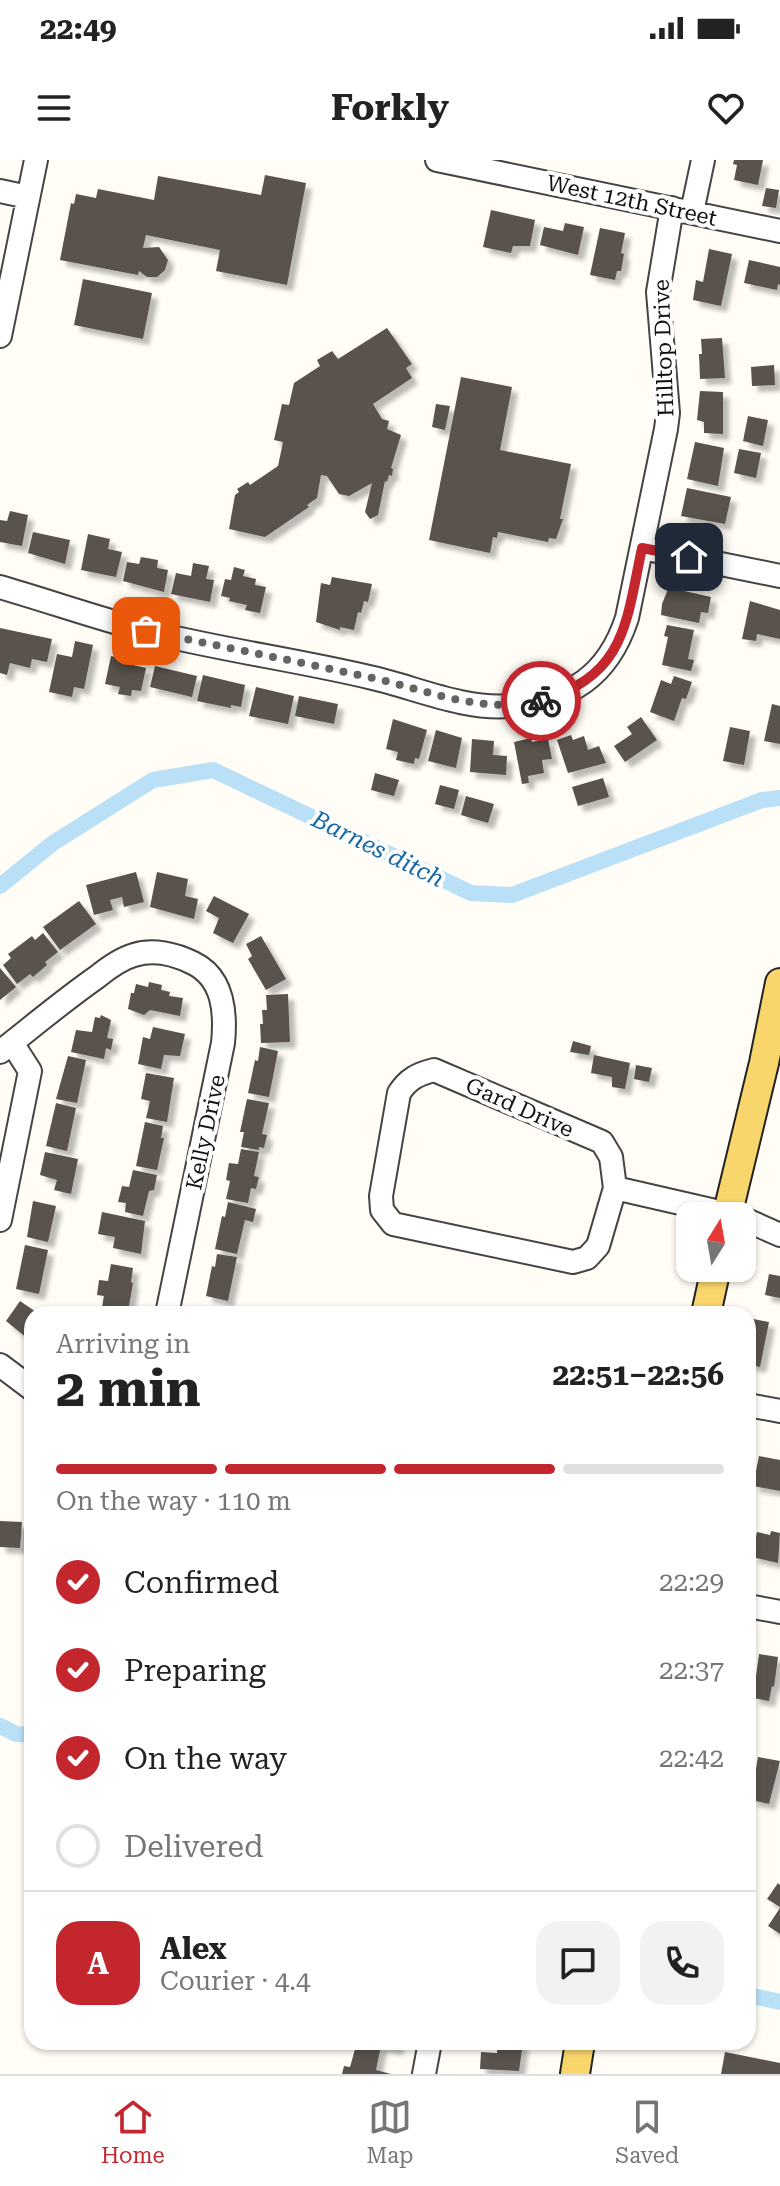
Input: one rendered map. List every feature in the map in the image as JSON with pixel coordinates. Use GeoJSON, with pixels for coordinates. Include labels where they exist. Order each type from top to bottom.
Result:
{"type":"FeatureCollection","features":[{"type":"Feature","properties":{"kind":"main road"},"geometry":{"type":"LineString","coordinates":[[736,1202],[780,983]]}},
{"type":"Feature","properties":{"kind":"main road"},"geometry":{"type":"LineString","coordinates":[[708,1306],[713,1282]]}},
{"type":"Feature","properties":{"kind":"main road"},"geometry":{"type":"LineString","coordinates":[[575,2074],[579,2050]]}},
{"type":"Feature","properties":{"kind":"street"},"geometry":{"type":"LineString","coordinates":[[0,336],[36,160]]}},
{"type":"Feature","properties":{"kind":"street","name":"West 12th Street"},"geometry":{"type":"LineString","coordinates":[[437,160],[780,231]]}},
{"type":"Feature","properties":{"kind":"street","name":"Hilltop Drive"},"geometry":{"type":"LineString","coordinates":[[0,587],[146,631],[372,678],[469,703],[508,706],[563,694],[599,670],[611,657],[627,618],[668,413],[658,292],[682,210],[703,160]]}},
{"type":"Feature","properties":{"kind":"street"},"geometry":{"type":"LineString","coordinates":[[0,191],[28,197]]}},
{"type":"Feature","properties":{"kind":"street"},"geometry":{"type":"LineString","coordinates":[[642,548],[780,576]]}},
{"type":"Feature","properties":{"kind":"street","name":"Kelly Drive"},"geometry":{"type":"LineString","coordinates":[[6,1047],[123,959],[144,952],[161,953],[191,962],[215,983],[226,1017],[223,1043],[169,1306]]}},
{"type":"Feature","properties":{"kind":"street"},"geometry":{"type":"LineString","coordinates":[[0,1220],[30,1071],[29,1066],[6,1047]]}},
{"type":"Feature","properties":{"kind":"street","name":"Gard Drive"},"geometry":{"type":"LineString","coordinates":[[434,1070],[602,1142],[611,1157],[615,1188],[598,1246],[587,1258],[573,1262],[393,1224],[382,1210],[381,1196],[399,1093],[405,1083],[419,1073],[434,1070]]}},
{"type":"Feature","properties":{"kind":"street"},"geometry":{"type":"LineString","coordinates":[[615,1188],[676,1202]]}},
{"type":"Feature","properties":{"kind":"street"},"geometry":{"type":"LineString","coordinates":[[756,1225],[780,1235]]}},
{"type":"Feature","properties":{"kind":"street"},"geometry":{"type":"LineString","coordinates":[[0,1365],[24,1383]]}},
{"type":"Feature","properties":{"kind":"street"},"geometry":{"type":"LineString","coordinates":[[756,1406],[780,1411]]}},
{"type":"Feature","properties":{"kind":"street"},"geometry":{"type":"LineString","coordinates":[[756,1608],[780,1612]]}},
{"type":"Feature","properties":{"kind":"street"},"geometry":{"type":"LineString","coordinates":[[424,2074],[428,2050]]}},
{"type":"Feature","properties":{"kind":"building"},"geometry":{"type":"Polygon","coordinates":[[[734,160],[763,160],[758,185],[734,180],[737,165],[733,164],[734,160]]]}},
{"type":"Feature","properties":{"kind":"building"},"geometry":{"type":"Polygon","coordinates":[[[265,175],[306,183],[287,285],[216,271],[220,250],[146,235],[143,248],[159,247],[168,260],[165,270],[157,277],[147,277],[139,271],[138,275],[60,260],[71,203],[74,204],[76,194],[96,198],[98,189],[154,200],[158,176],[261,195],[265,175]]]}},
{"type":"Feature","properties":{"kind":"building"},"geometry":{"type":"Polygon","coordinates":[[[766,188],[779,190],[776,208],[762,206],[766,188]]]}},
{"type":"Feature","properties":{"kind":"building"},"geometry":{"type":"Polygon","coordinates":[[[491,210],[535,220],[530,246],[513,246],[511,253],[483,247],[491,210]]]}},
{"type":"Feature","properties":{"kind":"building"},"geometry":{"type":"Polygon","coordinates":[[[565,223],[584,227],[578,255],[540,245],[544,227],[563,231],[565,223]]]}},
{"type":"Feature","properties":{"kind":"building"},"geometry":{"type":"Polygon","coordinates":[[[600,228],[625,233],[621,271],[617,271],[615,280],[590,275],[600,228]]]}},
{"type":"Feature","properties":{"kind":"building"},"geometry":{"type":"Polygon","coordinates":[[[709,249],[732,254],[721,306],[693,300],[696,280],[703,282],[709,249]]]}},
{"type":"Feature","properties":{"kind":"building"},"geometry":{"type":"Polygon","coordinates":[[[749,260],[780,267],[777,290],[744,283],[749,260]]]}},
{"type":"Feature","properties":{"kind":"building"},"geometry":{"type":"Polygon","coordinates":[[[83,279],[152,293],[143,339],[74,325],[83,279]]]}},
{"type":"Feature","properties":{"kind":"building"},"geometry":{"type":"Polygon","coordinates":[[[387,328],[412,364],[406,368],[412,378],[373,404],[382,419],[389,421],[387,429],[401,435],[391,468],[392,476],[389,475],[385,481],[378,515],[370,519],[365,512],[372,483],[349,496],[339,494],[327,476],[321,475],[317,498],[307,505],[309,507],[265,537],[229,529],[235,495],[239,492],[237,489],[248,482],[250,485],[278,466],[283,442],[274,440],[282,404],[289,405],[294,383],[320,366],[317,360],[332,351],[338,359],[387,328]]]}},
{"type":"Feature","properties":{"kind":"building"},"geometry":{"type":"Polygon","coordinates":[[[722,338],[725,378],[700,379],[701,339],[722,338]]]}},
{"type":"Feature","properties":{"kind":"building"},"geometry":{"type":"Polygon","coordinates":[[[774,365],[775,385],[752,386],[751,367],[774,365]]]}},
{"type":"Feature","properties":{"kind":"building"},"geometry":{"type":"Polygon","coordinates":[[[461,377],[512,387],[500,450],[571,464],[560,519],[563,519],[556,539],[549,538],[548,542],[498,532],[497,538],[493,537],[490,553],[429,540],[461,377]]]}},
{"type":"Feature","properties":{"kind":"building"},"geometry":{"type":"Polygon","coordinates":[[[700,391],[723,392],[723,434],[704,433],[704,422],[697,420],[700,391]]]}},
{"type":"Feature","properties":{"kind":"building"},"geometry":{"type":"Polygon","coordinates":[[[436,404],[450,406],[445,430],[432,427],[436,404]]]}},
{"type":"Feature","properties":{"kind":"building"},"geometry":{"type":"Polygon","coordinates":[[[748,416],[768,420],[763,446],[743,441],[748,416]]]}},
{"type":"Feature","properties":{"kind":"building"},"geometry":{"type":"Polygon","coordinates":[[[695,442],[724,448],[718,486],[687,479],[695,442]]]}},
{"type":"Feature","properties":{"kind":"building"},"geometry":{"type":"Polygon","coordinates":[[[739,449],[761,453],[756,478],[734,473],[739,449]]]}},
{"type":"Feature","properties":{"kind":"building"},"geometry":{"type":"Polygon","coordinates":[[[687,488],[731,497],[725,524],[681,516],[687,488]]]}},
{"type":"Feature","properties":{"kind":"building"},"geometry":{"type":"Polygon","coordinates":[[[10,511],[28,515],[22,546],[0,542],[0,520],[7,521],[10,511]]]}},
{"type":"Feature","properties":{"kind":"building"},"geometry":{"type":"Polygon","coordinates":[[[33,532],[70,540],[65,564],[28,553],[33,532]]]}},
{"type":"Feature","properties":{"kind":"building"},"geometry":{"type":"Polygon","coordinates":[[[88,534],[110,539],[108,549],[122,552],[116,577],[81,570],[88,534]]]}},
{"type":"Feature","properties":{"kind":"building"},"geometry":{"type":"Polygon","coordinates":[[[141,557],[158,560],[157,568],[168,570],[164,592],[123,581],[127,562],[139,564],[141,557]]]}},
{"type":"Feature","properties":{"kind":"building"},"geometry":{"type":"Polygon","coordinates":[[[193,563],[209,566],[206,579],[214,580],[210,602],[171,594],[176,573],[191,576],[193,563]]]}},
{"type":"Feature","properties":{"kind":"building"},"geometry":{"type":"Polygon","coordinates":[[[234,567],[245,570],[243,576],[256,579],[255,585],[266,587],[260,613],[245,610],[247,605],[221,596],[225,579],[231,580],[234,567]]]}},
{"type":"Feature","properties":{"kind":"building"},"geometry":{"type":"Polygon","coordinates":[[[332,577],[372,584],[368,602],[364,601],[361,613],[358,612],[354,630],[340,627],[340,630],[316,622],[321,583],[330,585],[332,577]]]}},
{"type":"Feature","properties":{"kind":"building"},"geometry":{"type":"Polygon","coordinates":[[[671,588],[711,597],[708,613],[701,612],[699,623],[661,615],[662,604],[671,588]]]}},
{"type":"Feature","properties":{"kind":"building"},"geometry":{"type":"Polygon","coordinates":[[[750,601],[780,610],[780,639],[757,634],[756,641],[742,639],[750,601]]]}},
{"type":"Feature","properties":{"kind":"building"},"geometry":{"type":"Polygon","coordinates":[[[667,625],[694,630],[688,659],[694,660],[691,671],[662,665],[668,637],[664,636],[667,625]]]}},
{"type":"Feature","properties":{"kind":"building"},"geometry":{"type":"Polygon","coordinates":[[[0,628],[52,639],[47,662],[32,659],[30,668],[10,663],[7,675],[0,673],[0,628]]]}},
{"type":"Feature","properties":{"kind":"building"},"geometry":{"type":"Polygon","coordinates":[[[75,641],[93,645],[84,689],[74,687],[72,697],[49,692],[57,654],[72,657],[75,641]]]}},
{"type":"Feature","properties":{"kind":"building"},"geometry":{"type":"Polygon","coordinates":[[[111,656],[125,659],[124,663],[146,668],[141,691],[132,690],[131,696],[118,694],[120,687],[105,684],[111,656]]]}},
{"type":"Feature","properties":{"kind":"building"},"geometry":{"type":"Polygon","coordinates":[[[155,666],[197,676],[192,697],[150,687],[155,666]]]}},
{"type":"Feature","properties":{"kind":"building"},"geometry":{"type":"Polygon","coordinates":[[[203,675],[245,685],[241,707],[197,701],[203,675]]]}},
{"type":"Feature","properties":{"kind":"building"},"geometry":{"type":"Polygon","coordinates":[[[674,676],[692,682],[674,721],[650,712],[661,680],[671,684],[674,676]]]}},
{"type":"Feature","properties":{"kind":"building"},"geometry":{"type":"Polygon","coordinates":[[[256,687],[294,696],[288,724],[249,716],[256,687]]]}},
{"type":"Feature","properties":{"kind":"building"},"geometry":{"type":"Polygon","coordinates":[[[299,696],[338,704],[334,724],[295,716],[299,696]]]}},
{"type":"Feature","properties":{"kind":"building"},"geometry":{"type":"Polygon","coordinates":[[[772,704],[780,706],[780,744],[764,741],[772,704]]]}},
{"type":"Feature","properties":{"kind":"building"},"geometry":{"type":"Polygon","coordinates":[[[641,717],[657,740],[625,762],[614,746],[632,734],[627,727],[641,717]]]}},
{"type":"Feature","properties":{"kind":"building"},"geometry":{"type":"Polygon","coordinates":[[[393,719],[427,730],[419,759],[415,758],[414,764],[396,760],[398,752],[386,749],[393,719]]]}},
{"type":"Feature","properties":{"kind":"building"},"geometry":{"type":"Polygon","coordinates":[[[730,727],[750,731],[744,765],[723,761],[730,727]]]}},
{"type":"Feature","properties":{"kind":"building"},"geometry":{"type":"Polygon","coordinates":[[[436,730],[462,738],[456,768],[428,761],[436,730]]]}},
{"type":"Feature","properties":{"kind":"building"},"geometry":{"type":"Polygon","coordinates":[[[571,735],[573,740],[584,736],[588,750],[599,746],[606,763],[568,773],[557,740],[571,735]]]}},
{"type":"Feature","properties":{"kind":"building"},"geometry":{"type":"Polygon","coordinates":[[[531,738],[532,742],[548,739],[552,759],[542,760],[544,773],[528,776],[529,783],[522,784],[514,742],[531,738]]]}},
{"type":"Feature","properties":{"kind":"building"},"geometry":{"type":"Polygon","coordinates":[[[472,739],[494,741],[493,755],[507,756],[506,775],[470,772],[472,739]]]}},
{"type":"Feature","properties":{"kind":"building"},"geometry":{"type":"Polygon","coordinates":[[[375,773],[399,780],[394,796],[371,790],[375,773]]]}},
{"type":"Feature","properties":{"kind":"building"},"geometry":{"type":"Polygon","coordinates":[[[603,778],[609,797],[578,806],[572,787],[603,778]]]}},
{"type":"Feature","properties":{"kind":"building"},"geometry":{"type":"Polygon","coordinates":[[[440,785],[459,790],[454,809],[435,804],[440,785]]]}},
{"type":"Feature","properties":{"kind":"building"},"geometry":{"type":"Polygon","coordinates":[[[466,796],[494,804],[488,823],[461,815],[466,796]]]}},
{"type":"Feature","properties":{"kind":"building"},"geometry":{"type":"Polygon","coordinates":[[[136,872],[144,902],[124,907],[122,897],[110,900],[113,910],[94,915],[86,885],[136,872]]]}},
{"type":"Feature","properties":{"kind":"building"},"geometry":{"type":"Polygon","coordinates":[[[157,872],[188,879],[185,896],[198,899],[194,919],[150,907],[157,872]]]}},
{"type":"Feature","properties":{"kind":"building"},"geometry":{"type":"Polygon","coordinates":[[[214,896],[249,914],[233,943],[213,933],[219,918],[206,911],[214,896]]]}},
{"type":"Feature","properties":{"kind":"building"},"geometry":{"type":"Polygon","coordinates":[[[79,901],[96,924],[60,950],[43,927],[79,901]]]}},
{"type":"Feature","properties":{"kind":"building"},"geometry":{"type":"Polygon","coordinates":[[[43,933],[58,952],[33,977],[30,974],[17,984],[3,965],[11,958],[8,954],[32,936],[35,940],[43,933]]]}},
{"type":"Feature","properties":{"kind":"building"},"geometry":{"type":"Polygon","coordinates":[[[261,936],[286,979],[266,990],[248,959],[252,956],[246,944],[261,936]]]}},
{"type":"Feature","properties":{"kind":"building"},"geometry":{"type":"Polygon","coordinates":[[[0,968],[16,987],[0,1000],[0,968]]]}},
{"type":"Feature","properties":{"kind":"building"},"geometry":{"type":"Polygon","coordinates":[[[149,982],[162,985],[161,990],[170,992],[169,996],[183,998],[180,1016],[150,1010],[144,1015],[128,1009],[136,984],[148,987],[149,982]]]}},
{"type":"Feature","properties":{"kind":"building"},"geometry":{"type":"Polygon","coordinates":[[[288,994],[290,1042],[261,1043],[260,1024],[263,1024],[262,1010],[267,1010],[266,995],[288,994]]]}},
{"type":"Feature","properties":{"kind":"building"},"geometry":{"type":"Polygon","coordinates":[[[101,1015],[111,1020],[107,1038],[113,1039],[111,1050],[106,1048],[104,1059],[71,1052],[76,1030],[92,1032],[95,1017],[100,1018],[101,1015]]]}},
{"type":"Feature","properties":{"kind":"building"},"geometry":{"type":"Polygon","coordinates":[[[153,1027],[185,1034],[180,1056],[164,1055],[161,1069],[138,1064],[143,1037],[150,1039],[153,1027]]]}},
{"type":"Feature","properties":{"kind":"building"},"geometry":{"type":"Polygon","coordinates":[[[573,1041],[591,1046],[589,1055],[570,1052],[573,1041]]]}},
{"type":"Feature","properties":{"kind":"building"},"geometry":{"type":"Polygon","coordinates":[[[260,1047],[278,1051],[269,1097],[248,1093],[260,1047]]]}},
{"type":"Feature","properties":{"kind":"building"},"geometry":{"type":"Polygon","coordinates":[[[594,1055],[630,1063],[625,1089],[612,1087],[612,1077],[591,1073],[594,1055]]]}},
{"type":"Feature","properties":{"kind":"building"},"geometry":{"type":"Polygon","coordinates":[[[68,1056],[86,1060],[77,1103],[56,1099],[68,1056]]]}},
{"type":"Feature","properties":{"kind":"building"},"geometry":{"type":"Polygon","coordinates":[[[636,1065],[652,1068],[649,1082],[634,1079],[636,1065]]]}},
{"type":"Feature","properties":{"kind":"building"},"geometry":{"type":"Polygon","coordinates":[[[146,1073],[174,1078],[167,1122],[146,1118],[150,1101],[141,1099],[146,1073]]]}},
{"type":"Feature","properties":{"kind":"building"},"geometry":{"type":"Polygon","coordinates":[[[247,1099],[269,1103],[262,1134],[267,1135],[264,1148],[259,1147],[259,1150],[241,1147],[244,1132],[240,1132],[247,1099]]]}},
{"type":"Feature","properties":{"kind":"building"},"geometry":{"type":"Polygon","coordinates":[[[56,1103],[76,1108],[67,1151],[46,1146],[56,1103]]]}},
{"type":"Feature","properties":{"kind":"building"},"geometry":{"type":"Polygon","coordinates":[[[145,1122],[163,1126],[161,1138],[164,1138],[157,1170],[136,1166],[145,1122]]]}},
{"type":"Feature","properties":{"kind":"building"},"geometry":{"type":"Polygon","coordinates":[[[241,1149],[259,1152],[254,1176],[259,1177],[256,1189],[251,1188],[248,1203],[226,1199],[230,1181],[226,1180],[229,1163],[238,1164],[241,1149]]]}},
{"type":"Feature","properties":{"kind":"building"},"geometry":{"type":"Polygon","coordinates":[[[45,1152],[78,1159],[71,1194],[54,1190],[57,1180],[40,1175],[45,1152]]]}},
{"type":"Feature","properties":{"kind":"building"},"geometry":{"type":"Polygon","coordinates":[[[133,1170],[157,1175],[154,1190],[149,1191],[143,1216],[125,1212],[126,1203],[118,1202],[122,1186],[129,1187],[133,1170]]]}},
{"type":"Feature","properties":{"kind":"building"},"geometry":{"type":"Polygon","coordinates":[[[33,1201],[56,1206],[48,1242],[27,1237],[33,1201]]]}},
{"type":"Feature","properties":{"kind":"building"},"geometry":{"type":"Polygon","coordinates":[[[228,1202],[256,1209],[253,1222],[245,1220],[237,1254],[215,1249],[228,1202]]]}},
{"type":"Feature","properties":{"kind":"building"},"geometry":{"type":"Polygon","coordinates":[[[102,1212],[145,1221],[141,1254],[113,1248],[115,1237],[98,1234],[102,1212]]]}},
{"type":"Feature","properties":{"kind":"building"},"geometry":{"type":"Polygon","coordinates":[[[25,1245],[48,1250],[39,1294],[16,1289],[25,1245]]]}},
{"type":"Feature","properties":{"kind":"building"},"geometry":{"type":"Polygon","coordinates":[[[217,1254],[237,1257],[228,1301],[206,1296],[217,1254]]]}},
{"type":"Feature","properties":{"kind":"building"},"geometry":{"type":"Polygon","coordinates":[[[111,1264],[133,1268],[129,1306],[102,1306],[104,1296],[97,1295],[99,1280],[108,1281],[111,1264]]]}},
{"type":"Feature","properties":{"kind":"building"},"geometry":{"type":"Polygon","coordinates":[[[769,1274],[780,1276],[780,1298],[765,1295],[769,1274]]]}},
{"type":"Feature","properties":{"kind":"building"},"geometry":{"type":"Polygon","coordinates":[[[20,1301],[27,1306],[24,1306],[24,1336],[6,1321],[20,1301]]]}},
{"type":"Feature","properties":{"kind":"building"},"geometry":{"type":"Polygon","coordinates":[[[756,1320],[769,1322],[760,1367],[756,1366],[756,1320]]]}},
{"type":"Feature","properties":{"kind":"building"},"geometry":{"type":"Polygon","coordinates":[[[759,1456],[780,1460],[780,1491],[756,1487],[759,1456]]]}},
{"type":"Feature","properties":{"kind":"building"},"geometry":{"type":"Polygon","coordinates":[[[0,1521],[22,1522],[20,1548],[0,1547],[0,1521]]]}},
{"type":"Feature","properties":{"kind":"building"},"geometry":{"type":"Polygon","coordinates":[[[771,1531],[780,1533],[778,1563],[756,1558],[757,1532],[770,1535],[771,1531]]]}},
{"type":"Feature","properties":{"kind":"building"},"geometry":{"type":"Polygon","coordinates":[[[759,1654],[778,1657],[769,1701],[756,1699],[759,1654]]]}},
{"type":"Feature","properties":{"kind":"building"},"geometry":{"type":"Polygon","coordinates":[[[758,1757],[780,1761],[769,1804],[756,1801],[758,1757]]]}},
{"type":"Feature","properties":{"kind":"building"},"geometry":{"type":"Polygon","coordinates":[[[778,1883],[780,1885],[780,1907],[767,1899],[778,1883]]]}},
{"type":"Feature","properties":{"kind":"building"},"geometry":{"type":"Polygon","coordinates":[[[780,1908],[780,1934],[768,1926],[780,1908]]]}},
{"type":"Feature","properties":{"kind":"building"},"geometry":{"type":"Polygon","coordinates":[[[355,2050],[380,2050],[376,2070],[391,2074],[342,2074],[344,2066],[350,2067],[355,2050]]]}},
{"type":"Feature","properties":{"kind":"building"},"geometry":{"type":"Polygon","coordinates":[[[497,2050],[522,2050],[519,2071],[480,2069],[481,2052],[497,2053],[497,2050]]]}},
{"type":"Feature","properties":{"kind":"building"},"geometry":{"type":"Polygon","coordinates":[[[725,2052],[780,2063],[780,2074],[721,2074],[725,2052]]]}},
{"type":"Feature","properties":{"kind":"waterway","name":"Barnes ditch"},"geometry":{"type":"LineString","coordinates":[[0,886],[53,843],[153,780],[213,770],[471,893],[512,895],[762,800],[780,798]]}},
{"type":"Feature","properties":{"kind":"waterway"},"geometry":{"type":"LineString","coordinates":[[0,1726],[24,1734]]}},
{"type":"Feature","properties":{"kind":"waterway"},"geometry":{"type":"LineString","coordinates":[[756,1997],[780,2002]]}},
{"type":"Feature","properties":{"kind":"way so far"},"geometry":{"type":"LineString","coordinates":[[146,631],[372,678],[469,703],[508,706],[541,701]]}},
{"type":"Feature","properties":{"kind":"route"},"geometry":{"type":"LineString","coordinates":[[541,701],[563,694],[582,683],[611,657],[627,618],[642,548],[689,557]]}}]}
